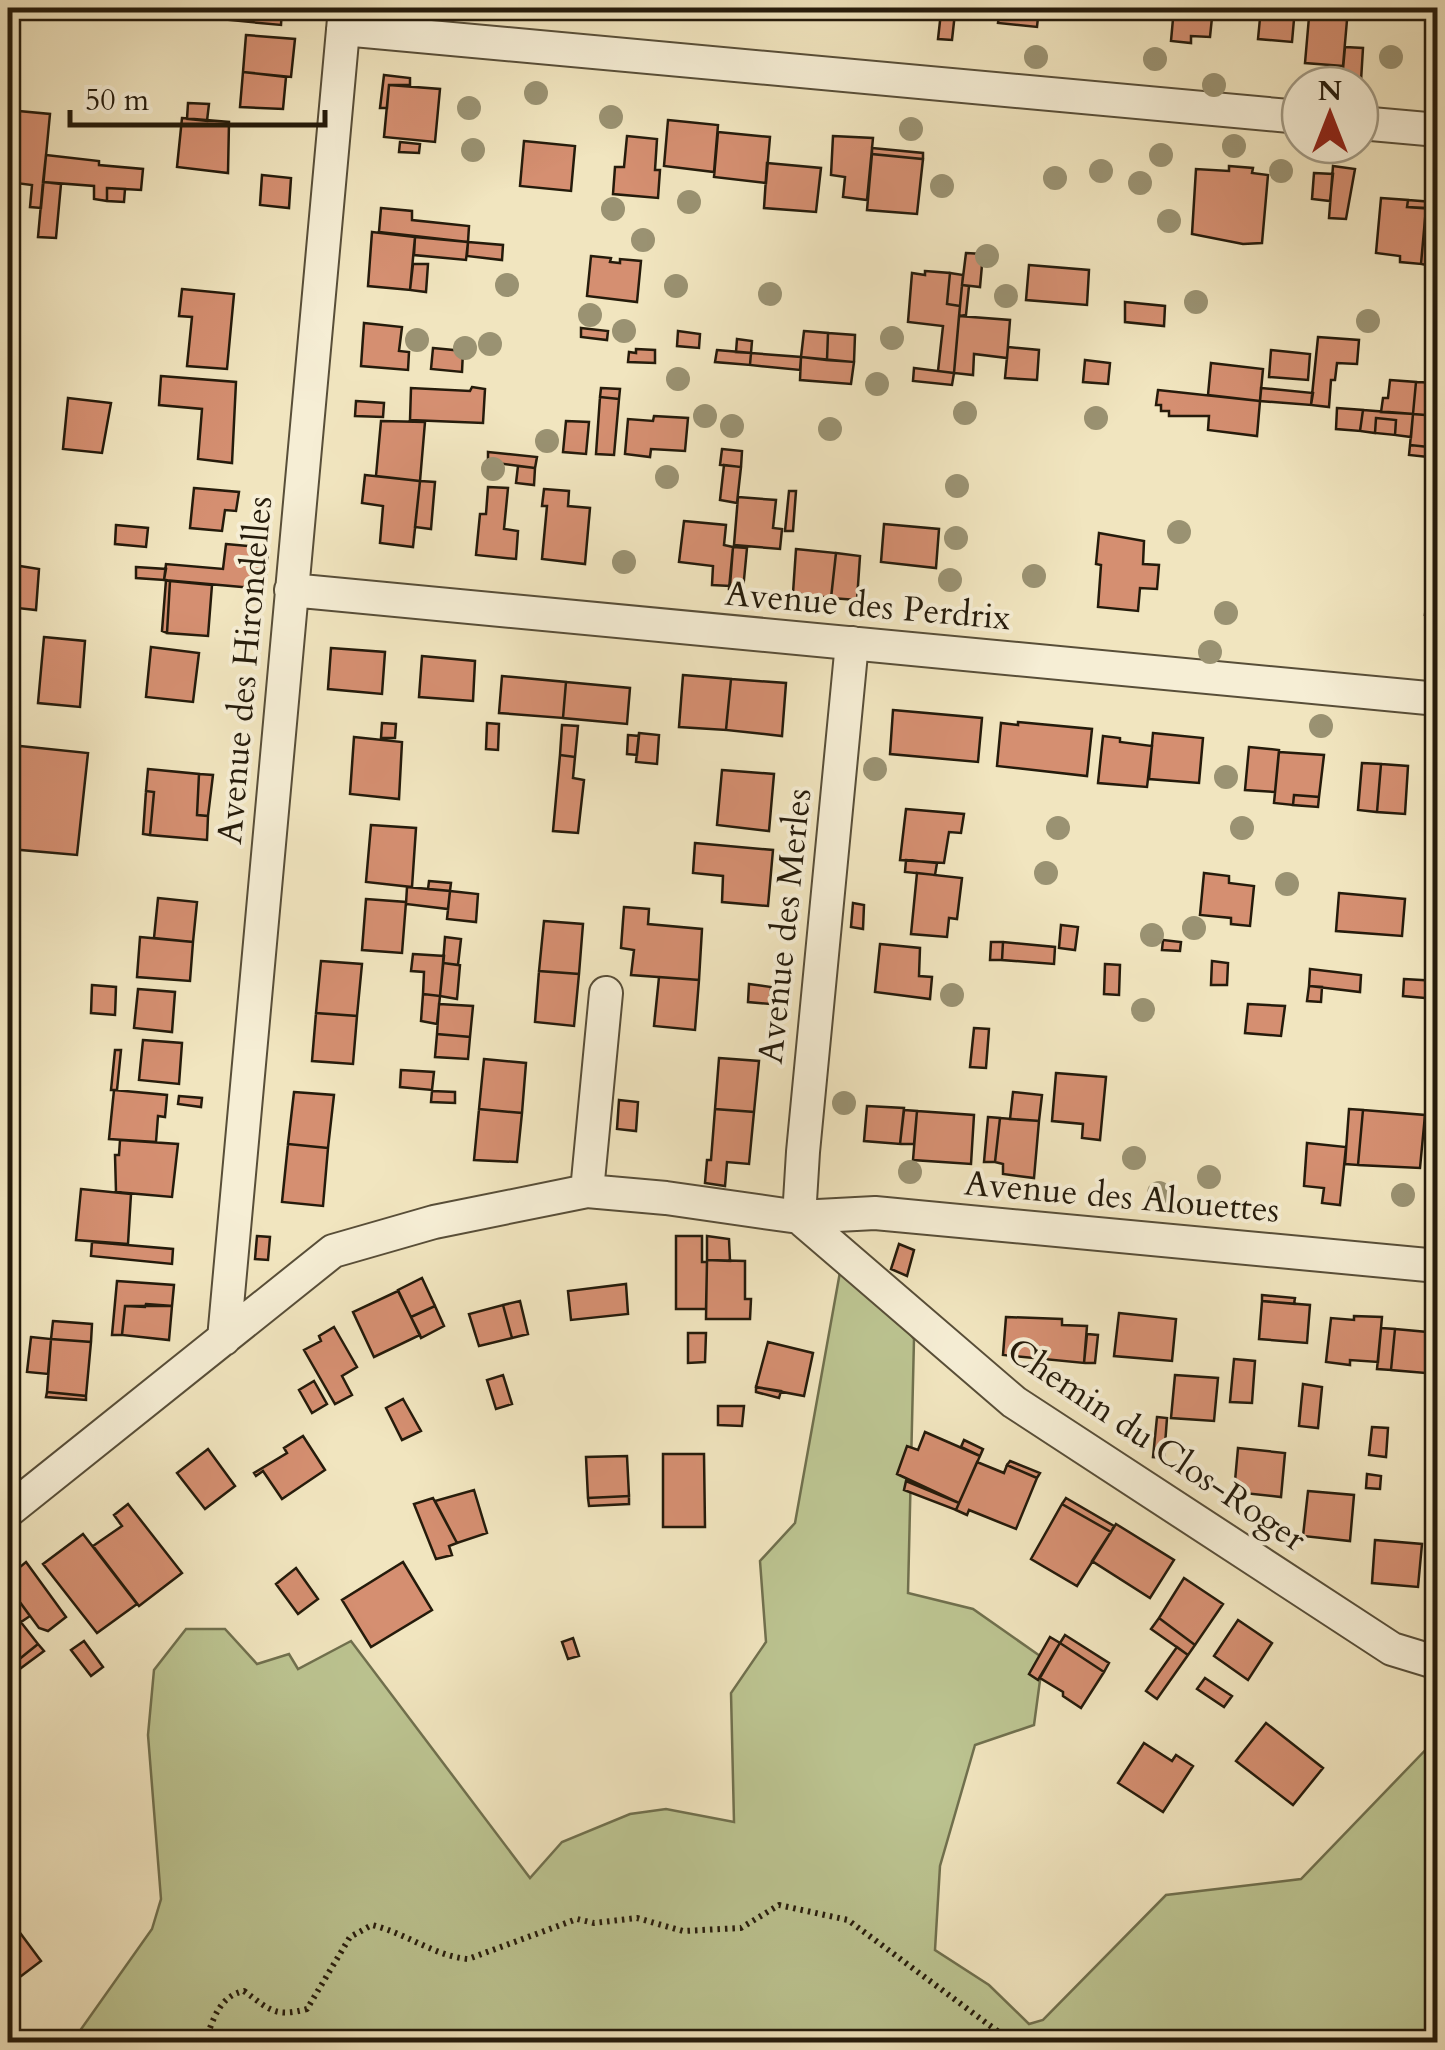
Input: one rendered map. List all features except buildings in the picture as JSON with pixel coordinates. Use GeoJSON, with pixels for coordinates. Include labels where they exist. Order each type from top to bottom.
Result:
{"type":"FeatureCollection","features":[{"type":"Feature","properties":{"kind":"street"},"geometry":{"type":"LineString","coordinates":[[344,18],[1280,115]]}},
{"type":"Feature","properties":{"kind":"street","name":"Avenue des Hirondelles"},"geometry":{"type":"LineString","coordinates":[[224,1339],[344,18]]}},
{"type":"Feature","properties":{"kind":"street"},"geometry":{"type":"LineString","coordinates":[[1380,125],[1438,130]]}},
{"type":"Feature","properties":{"kind":"street","name":"Avenue des Perdrix"},"geometry":{"type":"LineString","coordinates":[[291,590],[1438,699]]}},
{"type":"Feature","properties":{"kind":"street","name":"Avenue des Merles"},"geometry":{"type":"LineString","coordinates":[[799,1216],[852,643]]}},
{"type":"Feature","properties":{"kind":"street"},"geometry":{"type":"LineString","coordinates":[[588,1191],[606,994]]}},
{"type":"Feature","properties":{"kind":"street"},"geometry":{"type":"LineString","coordinates":[[8,1511],[333,1251],[434,1222],[588,1191],[799,1216]]}},
{"type":"Feature","properties":{"kind":"street","name":"Avenue des Alouettes"},"geometry":{"type":"LineString","coordinates":[[799,1216],[875,1212],[1438,1266]]}},
{"type":"Feature","properties":{"kind":"street","name":"Chemin du Clos-Roger"},"geometry":{"type":"LineString","coordinates":[[799,1216],[1014,1402],[1392,1648],[1438,1663]]}},
{"type":"Feature","properties":{"kind":"path"},"geometry":{"type":"LineString","coordinates":[[205,2042],[215,2013],[232,1994],[244,1991],[260,2006],[286,2014],[307,2010],[350,1936],[372,1925],[396,1930],[448,1958],[468,1959],[577,1919],[594,1923],[638,1918],[683,1932],[741,1928],[779,1905],[848,1920],[1012,2042]]}},
{"type":"Feature","properties":{"kind":"green space"},"geometry":{"type":"Polygon","coordinates":[[[840,1272],[863,1272],[914,1339],[908,1593],[973,1609],[1043,1658],[1034,1725],[975,1745],[940,1866],[935,1950],[989,1985],[1029,2024],[1043,2020],[1166,1895],[1301,1879],[1437,1738],[1437,2042],[72,2042],[152,1929],[161,1899],[148,1735],[154,1670],[186,1629],[225,1629],[257,1664],[289,1654],[298,1669],[351,1641],[530,1878],[562,1842],[630,1814],[666,1809],[734,1822],[731,1693],[766,1642],[760,1561],[795,1523],[840,1272]]]}}]}
